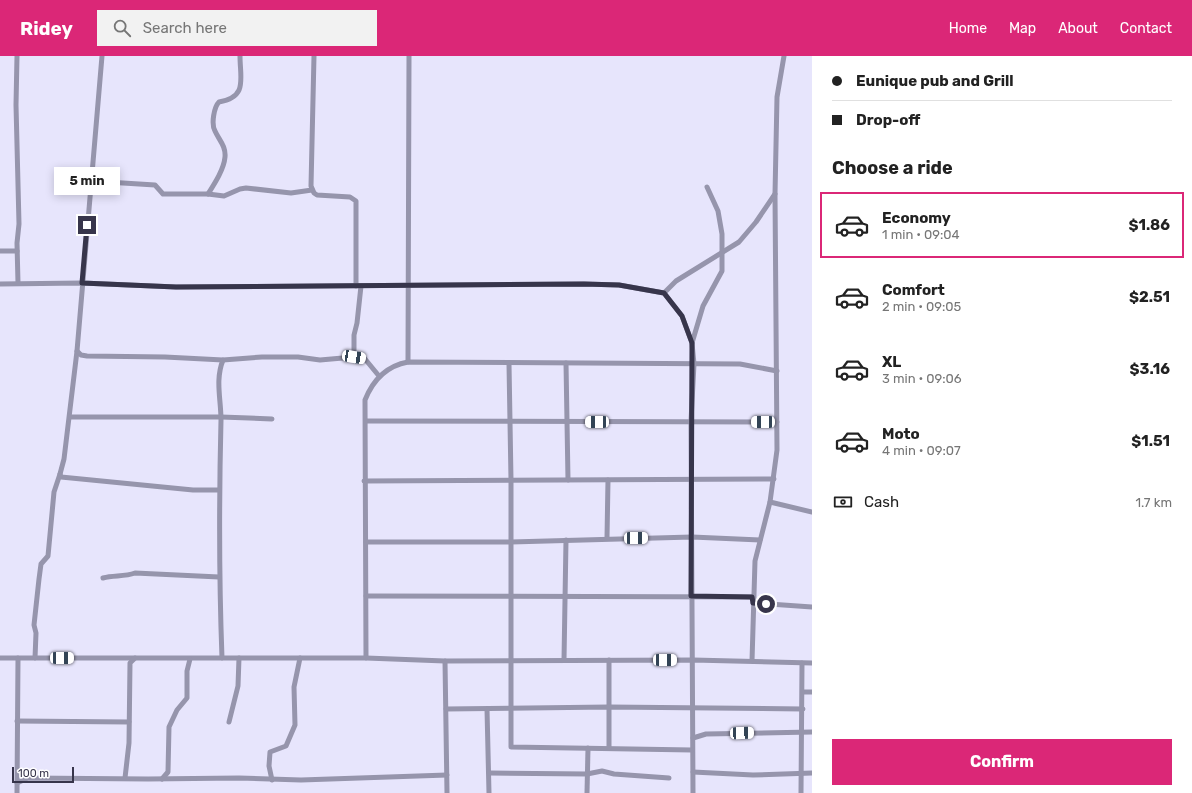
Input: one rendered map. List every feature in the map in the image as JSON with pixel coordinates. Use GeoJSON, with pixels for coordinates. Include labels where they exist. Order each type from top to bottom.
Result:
{"type":"FeatureCollection","features":[{"type":"Feature","properties":{"kind":"street"},"geometry":{"type":"LineString","coordinates":[[17,56],[16,105],[19,224],[16,251],[18,283]]}},
{"type":"Feature","properties":{"kind":"street"},"geometry":{"type":"LineString","coordinates":[[36,658],[36,633],[34,625],[38,579],[41,564],[48,556],[54,492],[64,459],[70,417],[102,56]]}},
{"type":"Feature","properties":{"kind":"street"},"geometry":{"type":"LineString","coordinates":[[208,194],[225,156],[222,144],[214,129],[215,109],[219,102],[236,97],[238,94],[240,88],[240,56]]}},
{"type":"Feature","properties":{"kind":"street"},"geometry":{"type":"LineString","coordinates":[[314,56],[312,190],[317,195],[350,197],[356,201],[358,286],[357,323],[354,335],[354,357]]}},
{"type":"Feature","properties":{"kind":"street"},"geometry":{"type":"LineString","coordinates":[[408,362],[410,56]]}},
{"type":"Feature","properties":{"kind":"street"},"geometry":{"type":"LineString","coordinates":[[752,661],[752,597],[755,561],[770,502],[777,450],[777,97],[784,56]]}},
{"type":"Feature","properties":{"kind":"street"},"geometry":{"type":"LineString","coordinates":[[91,181],[155,185],[163,194],[208,194],[224,196],[246,188],[291,194],[312,190]]}},
{"type":"Feature","properties":{"kind":"street"},"geometry":{"type":"LineString","coordinates":[[692,343],[703,306],[722,271],[723,251],[718,211],[707,187]]}},
{"type":"Feature","properties":{"kind":"street"},"geometry":{"type":"LineString","coordinates":[[664,293],[676,281],[739,242],[776,194]]}},
{"type":"Feature","properties":{"kind":"street"},"geometry":{"type":"LineString","coordinates":[[0,251],[16,251]]}},
{"type":"Feature","properties":{"kind":"street"},"geometry":{"type":"LineString","coordinates":[[0,284],[82,283],[176,287],[619,285],[664,293],[682,316],[692,343],[694,364],[691,421],[693,793]]}},
{"type":"Feature","properties":{"kind":"street"},"geometry":{"type":"LineString","coordinates":[[76,351],[81,355],[87,356],[165,357],[223,360],[262,357],[298,357],[320,360],[354,357],[365,359],[379,376]]}},
{"type":"Feature","properties":{"kind":"street"},"geometry":{"type":"LineString","coordinates":[[222,658],[218,490],[221,417],[218,375],[223,360]]}},
{"type":"Feature","properties":{"kind":"street"},"geometry":{"type":"LineString","coordinates":[[366,658],[366,542],[364,481],[366,421],[365,400],[370,388],[379,376],[396,364],[408,362],[509,364],[740,364],[777,372]]}},
{"type":"Feature","properties":{"kind":"street"},"geometry":{"type":"LineString","coordinates":[[566,363],[568,480]]}},
{"type":"Feature","properties":{"kind":"street"},"geometry":{"type":"LineString","coordinates":[[509,364],[511,480],[511,747],[692,750]]}},
{"type":"Feature","properties":{"kind":"street"},"geometry":{"type":"LineString","coordinates":[[70,417],[221,417],[272,420]]}},
{"type":"Feature","properties":{"kind":"street"},"geometry":{"type":"LineString","coordinates":[[366,421],[777,422]]}},
{"type":"Feature","properties":{"kind":"street"},"geometry":{"type":"LineString","coordinates":[[60,474],[61,477],[84,480],[193,490],[218,490]]}},
{"type":"Feature","properties":{"kind":"street"},"geometry":{"type":"LineString","coordinates":[[364,481],[774,479]]}},
{"type":"Feature","properties":{"kind":"street"},"geometry":{"type":"LineString","coordinates":[[607,538],[608,480]]}},
{"type":"Feature","properties":{"kind":"street"},"geometry":{"type":"LineString","coordinates":[[770,502],[812,512]]}},
{"type":"Feature","properties":{"kind":"street"},"geometry":{"type":"LineString","coordinates":[[366,542],[511,542],[607,538],[692,537],[760,540]]}},
{"type":"Feature","properties":{"kind":"street"},"geometry":{"type":"LineString","coordinates":[[564,660],[566,540]]}},
{"type":"Feature","properties":{"kind":"street"},"geometry":{"type":"LineString","coordinates":[[103,578],[111,576],[126,576],[135,573],[219,577]]}},
{"type":"Feature","properties":{"kind":"street"},"geometry":{"type":"LineString","coordinates":[[366,596],[511,595],[752,597]]}},
{"type":"Feature","properties":{"kind":"street"},"geometry":{"type":"LineString","coordinates":[[753,603],[812,607]]}},
{"type":"Feature","properties":{"kind":"street"},"geometry":{"type":"LineString","coordinates":[[0,658],[366,658],[445,661],[693,660],[812,663]]}},
{"type":"Feature","properties":{"kind":"street"},"geometry":{"type":"LineString","coordinates":[[17,793],[18,658]]}},
{"type":"Feature","properties":{"kind":"street"},"geometry":{"type":"LineString","coordinates":[[125,778],[129,743],[130,663],[135,658]]}},
{"type":"Feature","properties":{"kind":"street"},"geometry":{"type":"LineString","coordinates":[[162,779],[168,772],[168,728],[177,710],[187,698],[188,666],[190,658]]}},
{"type":"Feature","properties":{"kind":"street"},"geometry":{"type":"LineString","coordinates":[[229,722],[238,686],[239,658]]}},
{"type":"Feature","properties":{"kind":"street"},"geometry":{"type":"LineString","coordinates":[[272,780],[269,766],[270,752],[286,746],[295,725],[294,687],[300,658]]}},
{"type":"Feature","properties":{"kind":"street"},"geometry":{"type":"LineString","coordinates":[[609,660],[609,748]]}},
{"type":"Feature","properties":{"kind":"street"},"geometry":{"type":"LineString","coordinates":[[445,661],[447,793]]}},
{"type":"Feature","properties":{"kind":"street"},"geometry":{"type":"LineString","coordinates":[[801,793],[803,709],[802,663]]}},
{"type":"Feature","properties":{"kind":"street"},"geometry":{"type":"LineString","coordinates":[[803,692],[812,692]]}},
{"type":"Feature","properties":{"kind":"street"},"geometry":{"type":"LineString","coordinates":[[446,709],[609,707],[803,709]]}},
{"type":"Feature","properties":{"kind":"street"},"geometry":{"type":"LineString","coordinates":[[487,709],[489,793]]}},
{"type":"Feature","properties":{"kind":"street"},"geometry":{"type":"LineString","coordinates":[[17,721],[129,722]]}},
{"type":"Feature","properties":{"kind":"street"},"geometry":{"type":"LineString","coordinates":[[693,738],[706,734],[812,732]]}},
{"type":"Feature","properties":{"kind":"street"},"geometry":{"type":"LineString","coordinates":[[588,748],[588,793]]}},
{"type":"Feature","properties":{"kind":"street"},"geometry":{"type":"LineString","coordinates":[[489,773],[587,774],[602,771],[621,775],[669,778]]}},
{"type":"Feature","properties":{"kind":"street"},"geometry":{"type":"LineString","coordinates":[[693,772],[753,775],[812,773]]}},
{"type":"Feature","properties":{"kind":"street"},"geometry":{"type":"LineString","coordinates":[[17,783],[28,778],[239,778],[272,780],[387,778],[447,775]]}},
{"type":"Feature","properties":{"kind":"route"},"geometry":{"type":"LineString","coordinates":[[87,225],[82,283],[176,287],[584,284],[619,285],[664,293],[675,305],[682,316],[692,343],[694,364],[691,421],[691,596],[752,597],[753,603],[766,604]]}}]}
